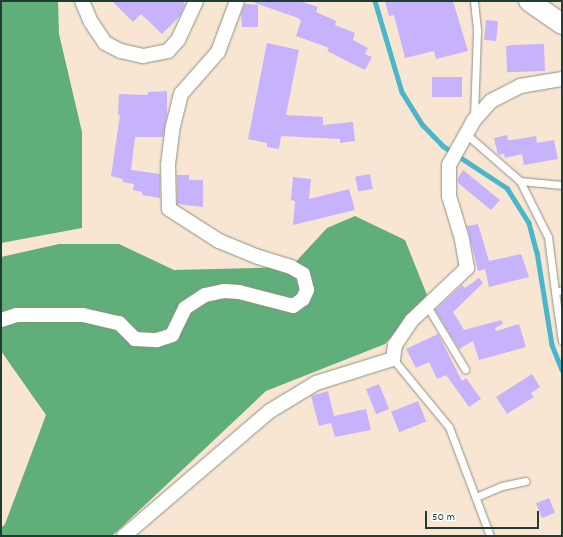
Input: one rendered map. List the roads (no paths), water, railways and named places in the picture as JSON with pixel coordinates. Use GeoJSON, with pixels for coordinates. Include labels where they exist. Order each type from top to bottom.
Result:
{"type":"FeatureCollection","features":[{"type":"Feature","properties":{"kind":"main road"},"geometry":{"type":"LineString","coordinates":[[529,1],[562,24]]}},
{"type":"Feature","properties":{"kind":"street"},"geometry":{"type":"LineString","coordinates":[[82,1],[91,22],[105,43],[121,51],[143,56],[168,51],[181,34],[196,1]]}},
{"type":"Feature","properties":{"kind":"street"},"geometry":{"type":"LineString","coordinates":[[1,320],[16,315],[84,315],[119,323],[135,339],[157,340],[172,334],[185,308],[205,295],[224,291],[239,292],[293,306],[303,298],[307,290],[303,274],[292,267],[258,257],[219,241],[169,209],[168,165],[173,126],[182,94],[218,52],[237,1]]}},
{"type":"Feature","properties":{"kind":"street"},"geometry":{"type":"LineString","coordinates":[[124,536],[270,411],[316,383],[393,359],[395,344],[412,320],[467,268],[462,239],[449,196],[449,165],[474,120],[491,101],[520,86],[562,79]]}},
{"type":"Feature","properties":{"kind":"lane"},"geometry":{"type":"LineString","coordinates":[[474,1],[477,31],[474,120]]}},
{"type":"Feature","properties":{"kind":"lane"},"geometry":{"type":"LineString","coordinates":[[463,140],[520,181],[548,237],[559,291],[562,341]]}},
{"type":"Feature","properties":{"kind":"lane"},"geometry":{"type":"LineString","coordinates":[[520,181],[562,185]]}},
{"type":"Feature","properties":{"kind":"lane"},"geometry":{"type":"LineString","coordinates":[[427,306],[465,369]]}},
{"type":"Feature","properties":{"kind":"lane"},"geometry":{"type":"LineString","coordinates":[[393,359],[449,427],[490,536]]}},
{"type":"Feature","properties":{"kind":"lane"},"geometry":{"type":"LineString","coordinates":[[476,497],[502,486],[525,481]]}},
{"type":"Feature","properties":{"kind":"waterway"},"geometry":{"type":"LineString","coordinates":[[375,1],[402,92],[423,125],[443,146],[507,188],[529,223],[537,252],[552,345],[562,370]]}}]}
